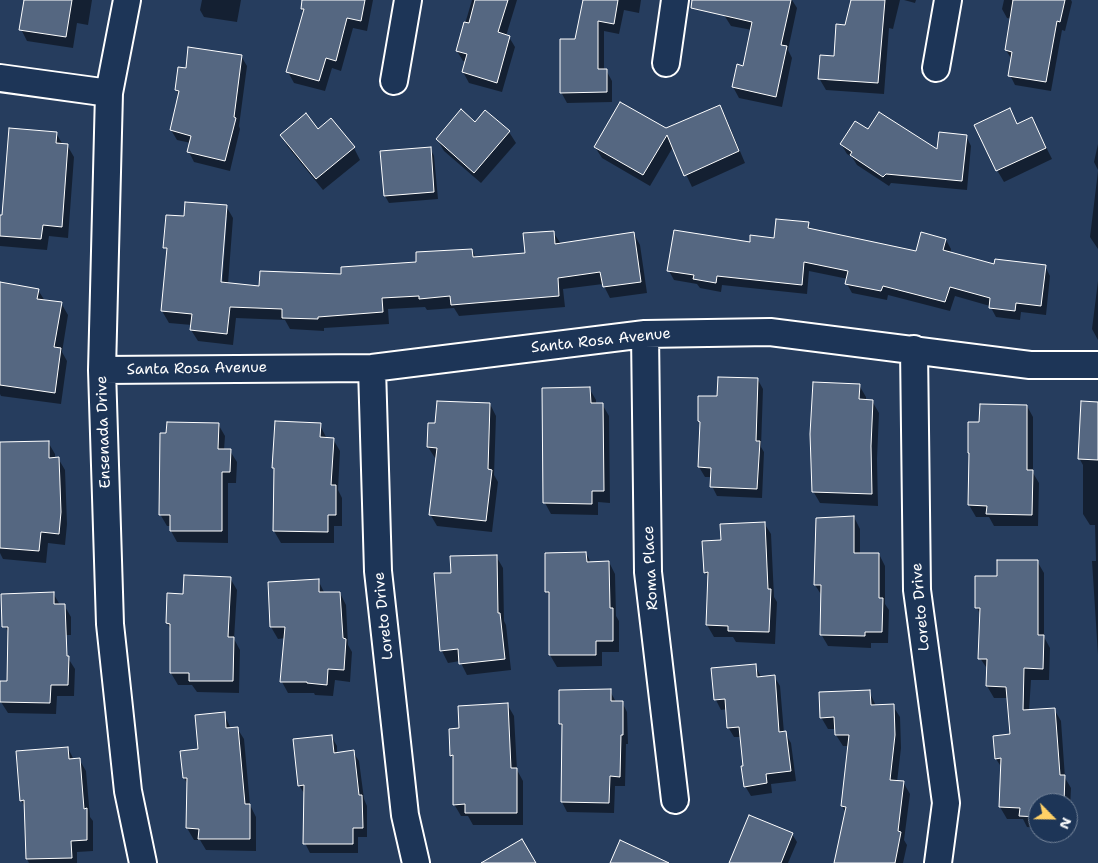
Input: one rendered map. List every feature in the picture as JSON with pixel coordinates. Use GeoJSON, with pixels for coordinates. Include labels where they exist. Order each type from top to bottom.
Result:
{"type":"FeatureCollection","features":[{"type":"Feature","properties":{"kind":"street","name":"Ensenada Drive"},"geometry":{"type":"LineString","coordinates":[[127,0],[110,93],[102,370],[110,624],[128,791],[142,863]]}},
{"type":"Feature","properties":{"kind":"street"},"geometry":{"type":"LineString","coordinates":[[394,81],[408,0]]}},
{"type":"Feature","properties":{"kind":"street"},"geometry":{"type":"LineString","coordinates":[[666,63],[676,0]]}},
{"type":"Feature","properties":{"kind":"street"},"geometry":{"type":"LineString","coordinates":[[936,68],[948,0]]}},
{"type":"Feature","properties":{"kind":"street"},"geometry":{"type":"LineString","coordinates":[[0,78],[110,93]]}},
{"type":"Feature","properties":{"kind":"street","name":"Santa Rosa Avenue"},"geometry":{"type":"LineString","coordinates":[[102,370],[372,368],[645,334],[770,332],[1030,365],[1098,365]]}},
{"type":"Feature","properties":{"kind":"street","name":"Roma Place"},"geometry":{"type":"LineString","coordinates":[[645,334],[648,572],[675,800]]}},
{"type":"Feature","properties":{"kind":"street","name":"Loreto Drive"},"geometry":{"type":"LineString","coordinates":[[914,349],[917,590],[946,802],[938,863]]}},
{"type":"Feature","properties":{"kind":"street","name":"Loreto Drive"},"geometry":{"type":"LineString","coordinates":[[372,368],[378,571],[405,815],[416,863]]}},
{"type":"Feature","properties":{"kind":"building"},"geometry":{"type":"Polygon","coordinates":[[[24,0],[72,0],[66,37],[19,30],[24,0]]]}},
{"type":"Feature","properties":{"kind":"building"},"geometry":{"type":"Polygon","coordinates":[[[302,0],[365,0],[361,21],[347,18],[336,61],[326,58],[319,81],[286,72],[304,9],[301,9],[302,0]]]}},
{"type":"Feature","properties":{"kind":"building"},"geometry":{"type":"Polygon","coordinates":[[[475,0],[508,0],[498,32],[510,36],[497,83],[462,72],[467,54],[456,51],[464,22],[469,23],[475,0]]]}},
{"type":"Feature","properties":{"kind":"building"},"geometry":{"type":"Polygon","coordinates":[[[583,0],[618,0],[614,24],[598,21],[598,69],[607,69],[607,92],[560,93],[560,39],[575,39],[583,0]]]}},
{"type":"Feature","properties":{"kind":"building"},"geometry":{"type":"Polygon","coordinates":[[[692,0],[791,0],[781,45],[787,46],[776,97],[732,87],[737,64],[743,66],[752,22],[691,8],[692,0]]]}},
{"type":"Feature","properties":{"kind":"building"},"geometry":{"type":"Polygon","coordinates":[[[851,0],[885,0],[878,83],[818,79],[820,55],[834,56],[836,24],[845,25],[851,0]]]}},
{"type":"Feature","properties":{"kind":"building"},"geometry":{"type":"Polygon","coordinates":[[[1013,0],[1065,0],[1060,22],[1057,21],[1046,82],[1008,76],[1012,52],[1005,50],[1013,0]]]}},
{"type":"Feature","properties":{"kind":"building"},"geometry":{"type":"Polygon","coordinates":[[[188,47],[242,55],[234,117],[236,118],[225,161],[187,152],[191,136],[170,130],[179,91],[175,90],[178,67],[186,68],[188,47]]]}},
{"type":"Feature","properties":{"kind":"building"},"geometry":{"type":"Polygon","coordinates":[[[620,102],[666,128],[720,105],[739,151],[684,176],[667,135],[643,175],[594,147],[620,102]]]}},
{"type":"Feature","properties":{"kind":"building"},"geometry":{"type":"Polygon","coordinates":[[[1010,108],[1017,124],[1032,117],[1046,148],[996,171],[974,125],[1010,108]]]}},
{"type":"Feature","properties":{"kind":"building"},"geometry":{"type":"Polygon","coordinates":[[[461,109],[475,122],[485,110],[510,131],[474,173],[436,139],[461,109]]]}},
{"type":"Feature","properties":{"kind":"building"},"geometry":{"type":"Polygon","coordinates":[[[879,112],[937,149],[939,132],[967,135],[962,181],[886,174],[883,177],[850,155],[852,152],[840,144],[855,121],[868,129],[879,112]]]}},
{"type":"Feature","properties":{"kind":"building"},"geometry":{"type":"Polygon","coordinates":[[[306,113],[318,129],[331,118],[355,147],[316,179],[280,135],[306,113]]]}},
{"type":"Feature","properties":{"kind":"building"},"geometry":{"type":"Polygon","coordinates":[[[9,128],[57,132],[56,143],[68,144],[62,227],[43,225],[41,239],[0,236],[0,215],[2,215],[9,128]]]}},
{"type":"Feature","properties":{"kind":"building"},"geometry":{"type":"Polygon","coordinates":[[[431,147],[434,192],[384,196],[380,151],[431,147]]]}},
{"type":"Feature","properties":{"kind":"building"},"geometry":{"type":"Polygon","coordinates":[[[185,202],[227,205],[221,282],[259,286],[260,271],[341,274],[341,267],[416,262],[416,252],[472,249],[473,257],[525,253],[523,233],[554,231],[555,244],[634,232],[641,282],[603,287],[600,272],[558,278],[559,296],[451,305],[450,296],[419,299],[419,296],[382,298],[383,312],[318,317],[318,319],[282,318],[282,309],[230,307],[227,334],[190,330],[192,314],[161,311],[167,248],[163,248],[166,215],[184,216],[185,202]]]}},
{"type":"Feature","properties":{"kind":"building"},"geometry":{"type":"Polygon","coordinates":[[[776,219],[809,222],[808,228],[916,251],[921,232],[946,239],[943,250],[994,264],[995,259],[1046,265],[1041,306],[1016,303],[1015,311],[989,308],[990,298],[950,287],[945,302],[883,286],[881,291],[845,284],[848,271],[804,262],[802,285],[717,276],[716,283],[693,279],[694,275],[667,271],[674,230],[750,242],[750,235],[774,238],[776,219]]]}},
{"type":"Feature","properties":{"kind":"building"},"geometry":{"type":"Polygon","coordinates":[[[0,282],[39,289],[37,299],[62,302],[54,347],[61,348],[55,393],[0,385],[0,282]]]}},
{"type":"Feature","properties":{"kind":"building"},"geometry":{"type":"Polygon","coordinates":[[[718,377],[758,378],[756,441],[760,441],[757,489],[710,487],[711,468],[698,467],[700,422],[698,421],[698,396],[717,396],[718,377]]]}},
{"type":"Feature","properties":{"kind":"building"},"geometry":{"type":"Polygon","coordinates":[[[813,382],[860,384],[859,399],[873,400],[871,446],[872,494],[812,492],[810,434],[813,382]]]}},
{"type":"Feature","properties":{"kind":"building"},"geometry":{"type":"Polygon","coordinates":[[[590,387],[591,403],[603,403],[604,491],[592,491],[592,504],[543,503],[542,388],[590,387]]]}},
{"type":"Feature","properties":{"kind":"building"},"geometry":{"type":"Polygon","coordinates":[[[437,401],[490,403],[488,469],[492,470],[486,521],[429,515],[437,448],[427,447],[428,423],[435,423],[437,401]]]}},
{"type":"Feature","properties":{"kind":"building"},"geometry":{"type":"Polygon","coordinates":[[[1081,401],[1098,402],[1098,460],[1078,459],[1081,401]]]}},
{"type":"Feature","properties":{"kind":"building"},"geometry":{"type":"Polygon","coordinates":[[[980,404],[1027,405],[1027,470],[1033,470],[1032,515],[986,514],[987,506],[968,505],[968,422],[979,422],[980,404]]]}},
{"type":"Feature","properties":{"kind":"building"},"geometry":{"type":"Polygon","coordinates":[[[275,421],[321,423],[320,437],[334,438],[331,485],[336,485],[336,515],[328,515],[328,532],[273,531],[274,468],[272,468],[275,421]]]}},
{"type":"Feature","properties":{"kind":"building"},"geometry":{"type":"Polygon","coordinates":[[[167,422],[219,423],[218,449],[231,449],[230,472],[222,472],[222,531],[170,531],[170,515],[159,515],[160,433],[166,433],[167,422]]]}},
{"type":"Feature","properties":{"kind":"building"},"geometry":{"type":"Polygon","coordinates":[[[49,441],[49,458],[59,457],[61,512],[59,534],[41,532],[39,551],[0,548],[0,442],[49,441]]]}},
{"type":"Feature","properties":{"kind":"building"},"geometry":{"type":"Polygon","coordinates":[[[854,516],[854,553],[879,553],[879,598],[883,598],[882,632],[865,632],[865,636],[820,635],[821,585],[814,585],[816,518],[854,516]]]}},
{"type":"Feature","properties":{"kind":"building"},"geometry":{"type":"Polygon","coordinates":[[[765,522],[768,589],[771,589],[769,632],[728,631],[728,626],[706,625],[708,572],[704,573],[702,541],[721,540],[720,524],[765,522]]]}},
{"type":"Feature","properties":{"kind":"building"},"geometry":{"type":"Polygon","coordinates":[[[586,552],[587,562],[609,561],[610,608],[613,608],[613,641],[596,641],[596,655],[549,655],[549,592],[545,592],[545,553],[586,552]]]}},
{"type":"Feature","properties":{"kind":"building"},"geometry":{"type":"Polygon","coordinates":[[[497,555],[498,613],[500,613],[505,659],[459,664],[458,649],[440,651],[434,573],[451,573],[450,556],[497,555]]]}},
{"type":"Feature","properties":{"kind":"building"},"geometry":{"type":"Polygon","coordinates":[[[997,560],[1038,560],[1038,635],[1044,635],[1043,669],[1024,668],[1023,710],[1055,708],[1060,775],[1065,775],[1064,793],[1028,793],[1028,816],[1019,816],[1020,808],[999,807],[1001,758],[995,759],[993,736],[1010,734],[1006,687],[986,686],[987,659],[978,659],[980,608],[975,608],[975,576],[997,576],[997,560]]]}},
{"type":"Feature","properties":{"kind":"building"},"geometry":{"type":"Polygon","coordinates":[[[184,575],[231,577],[228,637],[234,637],[233,681],[189,681],[189,673],[170,673],[170,624],[166,623],[167,593],[183,594],[184,575]]]}},
{"type":"Feature","properties":{"kind":"building"},"geometry":{"type":"Polygon","coordinates":[[[319,579],[319,592],[340,592],[343,638],[346,639],[344,670],[328,669],[327,685],[307,682],[280,682],[285,627],[270,627],[268,582],[319,579]]]}},
{"type":"Feature","properties":{"kind":"building"},"geometry":{"type":"Polygon","coordinates":[[[54,592],[54,604],[65,604],[67,656],[69,656],[68,685],[51,685],[50,703],[0,702],[0,681],[7,681],[8,627],[2,627],[1,594],[54,592]]]}},
{"type":"Feature","properties":{"kind":"building"},"geometry":{"type":"Polygon","coordinates":[[[756,664],[757,677],[775,675],[779,732],[786,731],[791,771],[766,774],[767,783],[744,787],[739,727],[727,728],[725,699],[714,700],[711,668],[756,664]]]}},
{"type":"Feature","properties":{"kind":"building"},"geometry":{"type":"Polygon","coordinates":[[[611,689],[611,701],[623,701],[623,735],[621,735],[620,777],[610,776],[609,803],[561,802],[562,724],[559,724],[559,690],[611,689]]]}},
{"type":"Feature","properties":{"kind":"building"},"geometry":{"type":"Polygon","coordinates":[[[870,690],[871,705],[894,704],[895,735],[890,780],[904,781],[898,831],[901,832],[895,863],[834,863],[846,807],[841,806],[849,735],[835,735],[834,717],[820,718],[819,692],[870,690]]]}},
{"type":"Feature","properties":{"kind":"building"},"geometry":{"type":"Polygon","coordinates":[[[508,703],[511,768],[517,768],[517,813],[465,813],[465,804],[453,805],[453,755],[450,756],[449,729],[459,728],[458,706],[508,703]]]}},
{"type":"Feature","properties":{"kind":"building"},"geometry":{"type":"Polygon","coordinates":[[[225,712],[226,728],[238,727],[245,804],[250,804],[250,839],[198,839],[199,829],[186,828],[187,778],[183,778],[180,751],[198,749],[195,715],[225,712]]]}},
{"type":"Feature","properties":{"kind":"building"},"geometry":{"type":"Polygon","coordinates":[[[332,735],[334,753],[354,750],[359,795],[362,795],[363,828],[353,828],[353,844],[303,844],[304,785],[298,786],[293,739],[332,735]]]}},
{"type":"Feature","properties":{"kind":"building"},"geometry":{"type":"Polygon","coordinates":[[[68,747],[69,759],[80,758],[84,809],[87,808],[87,840],[71,841],[72,858],[26,859],[24,800],[20,801],[16,751],[68,747]]]}},
{"type":"Feature","properties":{"kind":"building"},"geometry":{"type":"Polygon","coordinates":[[[749,815],[793,833],[781,863],[729,863],[749,815]]]}},
{"type":"Feature","properties":{"kind":"building"},"geometry":{"type":"Polygon","coordinates":[[[522,839],[536,863],[481,863],[522,839]]]}},
{"type":"Feature","properties":{"kind":"building"},"geometry":{"type":"Polygon","coordinates":[[[620,840],[669,863],[610,863],[620,840]]]}}]}
